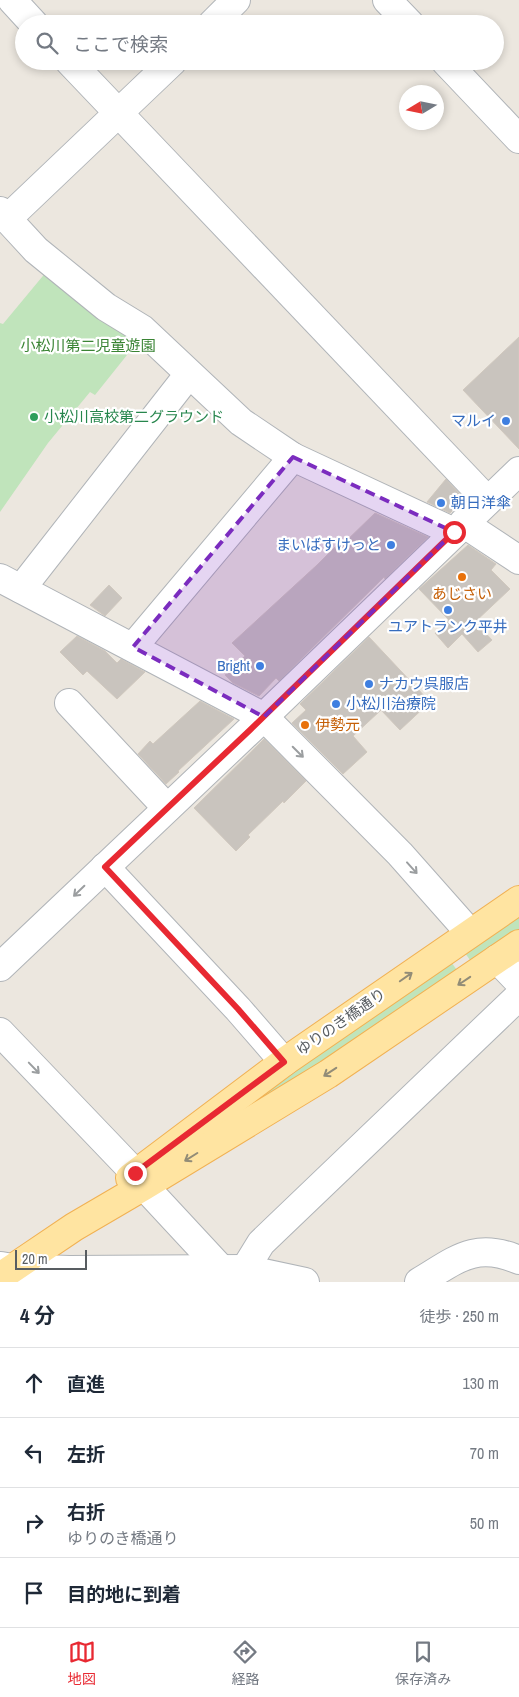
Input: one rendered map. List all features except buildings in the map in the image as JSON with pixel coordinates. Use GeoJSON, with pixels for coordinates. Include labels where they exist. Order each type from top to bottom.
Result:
{"type":"FeatureCollection","features":[{"type":"Feature","properties":{"kind":"main road","name":"ゆりのき橋通り"},"geometry":{"type":"LineString","coordinates":[[4,1270],[74,1227],[140,1180],[284,1062],[519,900]]}},
{"type":"Feature","properties":{"kind":"main road","name":"ゆりのき橋通り"},"geometry":{"type":"LineString","coordinates":[[140,1180],[328,1074],[519,944]]}},
{"type":"Feature","properties":{"kind":"street"},"geometry":{"type":"LineString","coordinates":[[221,15],[236,0]]}},
{"type":"Feature","properties":{"kind":"street"},"geometry":{"type":"LineString","coordinates":[[388,0],[402,15]]}},
{"type":"Feature","properties":{"kind":"street"},"geometry":{"type":"LineString","coordinates":[[77,70],[487,500]]}},
{"type":"Feature","properties":{"kind":"street"},"geometry":{"type":"LineString","coordinates":[[164,70],[118,114],[3,215],[36,250],[106,306],[142,329],[241,422],[293,457],[459,528],[519,560]]}},
{"type":"Feature","properties":{"kind":"street"},"geometry":{"type":"LineString","coordinates":[[453,70],[519,140]]}},
{"type":"Feature","properties":{"kind":"street"},"geometry":{"type":"LineString","coordinates":[[189,374],[10,583],[264,717],[400,854],[470,933]]}},
{"type":"Feature","properties":{"kind":"street"},"geometry":{"type":"LineString","coordinates":[[133,647],[293,457]]}},
{"type":"Feature","properties":{"kind":"street"},"geometry":{"type":"LineString","coordinates":[[0,967],[264,717],[519,470]]}},
{"type":"Feature","properties":{"kind":"street"},"geometry":{"type":"LineString","coordinates":[[69,702],[167,808]]}},
{"type":"Feature","properties":{"kind":"street"},"geometry":{"type":"LineString","coordinates":[[105,867],[238,1009],[284,1062]]}},
{"type":"Feature","properties":{"kind":"street"},"geometry":{"type":"LineString","coordinates":[[496,959],[519,982]]}},
{"type":"Feature","properties":{"kind":"street"},"geometry":{"type":"LineString","coordinates":[[230,1274],[519,996]]}},
{"type":"Feature","properties":{"kind":"street"},"geometry":{"type":"LineString","coordinates":[[0,1032],[230,1274]]}},
{"type":"Feature","properties":{"kind":"street"},"geometry":{"type":"LineString","coordinates":[[419,1282],[453,1261],[470,1254],[486,1251],[503,1253],[519,1260]]}},
{"type":"Feature","properties":{"kind":"street"},"geometry":{"type":"LineString","coordinates":[[4,1270],[76,1276],[230,1274],[305,1282]]}},
{"type":"Feature","properties":{"kind":"highlighted area"},"geometry":{"type":"Polygon","coordinates":[[[293,457],[454,532],[264,717],[133,647],[293,457]]]}},
{"type":"Feature","properties":{"kind":"green space","name":"小松川第二児童遊園"},"geometry":{"type":"Polygon","coordinates":[[[47,271],[139,340],[95,395],[90,392],[48,443],[0,512],[0,323],[3,324],[47,271]]]}},
{"type":"Feature","properties":{"kind":"green space"},"geometry":{"type":"Polygon","coordinates":[[[519,913],[519,930],[472,963],[463,950],[519,913]]]}},
{"type":"Feature","properties":{"kind":"green space"},"geometry":{"type":"Polygon","coordinates":[[[449,959],[459,973],[316,1070],[224,1122],[449,959]]]}},
{"type":"Feature","properties":{"kind":"place","name":"小松川高校第二グラウンド"},"geometry":{"type":"Point","coordinates":[34,417]}},
{"type":"Feature","properties":{"kind":"place","name":"マルイ"},"geometry":{"type":"Point","coordinates":[506,421]}},
{"type":"Feature","properties":{"kind":"place","name":"朝日洋傘"},"geometry":{"type":"Point","coordinates":[441,503]}},
{"type":"Feature","properties":{"kind":"place","name":"まいばすけっと"},"geometry":{"type":"Point","coordinates":[391,545]}},
{"type":"Feature","properties":{"kind":"place","name":"あじさい"},"geometry":{"type":"Point","coordinates":[462,577]}},
{"type":"Feature","properties":{"kind":"place","name":"ユアトランク平井"},"geometry":{"type":"Point","coordinates":[448,610]}},
{"type":"Feature","properties":{"kind":"place","name":"Bright"},"geometry":{"type":"Point","coordinates":[260,666]}},
{"type":"Feature","properties":{"kind":"place","name":"ナカウ呉服店"},"geometry":{"type":"Point","coordinates":[369,684]}},
{"type":"Feature","properties":{"kind":"place","name":"小松川治療院"},"geometry":{"type":"Point","coordinates":[336,704]}},
{"type":"Feature","properties":{"kind":"place","name":"伊勢元"},"geometry":{"type":"Point","coordinates":[305,725]}},
{"type":"Feature","properties":{"kind":"route"},"geometry":{"type":"LineString","coordinates":[[135,1173],[284,1062],[238,1009],[105,867],[250,730],[454,532]]}}]}
